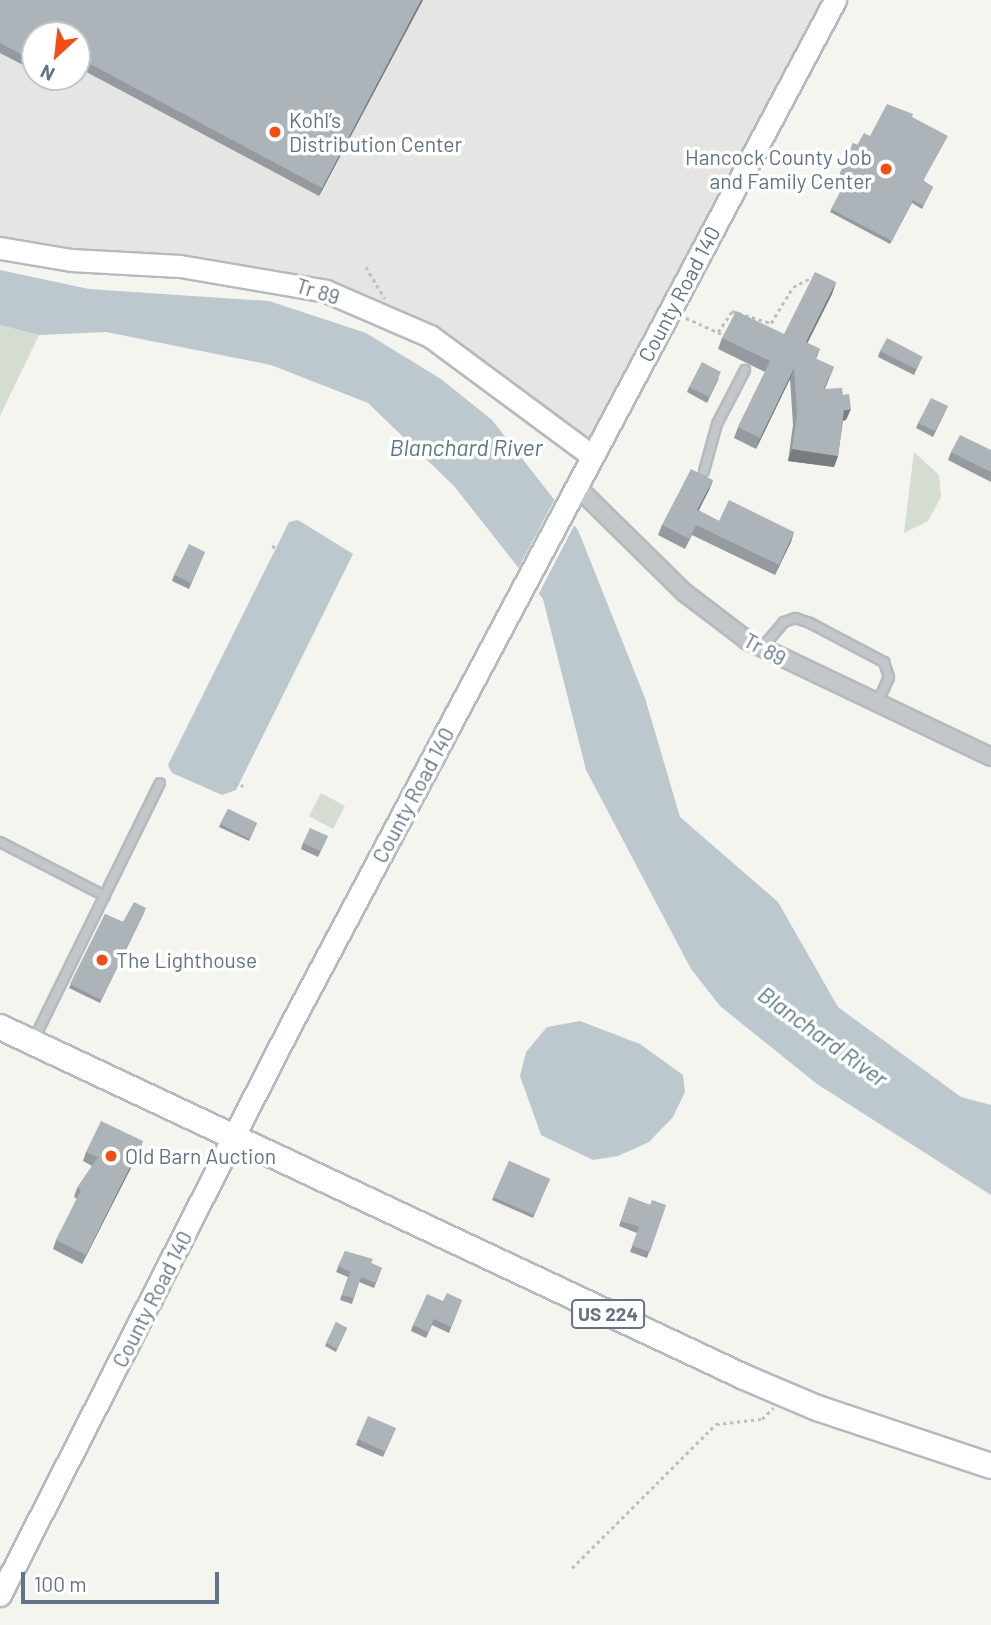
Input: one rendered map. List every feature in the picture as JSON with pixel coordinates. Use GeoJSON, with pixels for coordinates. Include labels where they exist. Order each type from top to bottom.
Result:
{"type":"FeatureCollection","features":[{"type":"Feature","properties":{"kind":"main road","name":"US 224"},"geometry":{"type":"LineString","coordinates":[[0,1027],[781,1393],[991,1466]]}},
{"type":"Feature","properties":{"kind":"street","name":"County Road 140"},"geometry":{"type":"LineString","coordinates":[[0,1595],[234,1137],[835,0]]}},
{"type":"Feature","properties":{"kind":"street","name":"Tr 89"},"geometry":{"type":"LineString","coordinates":[[0,248],[42,257],[180,266],[277,279],[326,291],[398,319],[430,336],[592,456]]}},
{"type":"Feature","properties":{"kind":"street","name":"Tr 89"},"geometry":{"type":"LineString","coordinates":[[573,492],[685,593],[762,648],[991,757]]}},
{"type":"Feature","properties":{"kind":"lane"},"geometry":{"type":"LineString","coordinates":[[704,471],[717,424],[745,370]]}},
{"type":"Feature","properties":{"kind":"lane"},"geometry":{"type":"LineString","coordinates":[[762,648],[784,622],[795,618],[810,623],[884,663],[889,677],[877,704]]}},
{"type":"Feature","properties":{"kind":"lane"},"geometry":{"type":"LineString","coordinates":[[32,1042],[160,783]]}},
{"type":"Feature","properties":{"kind":"lane"},"geometry":{"type":"LineString","coordinates":[[0,842],[105,896]]}},
{"type":"Feature","properties":{"kind":"path"},"geometry":{"type":"LineString","coordinates":[[366,267],[398,319]]}},
{"type":"Feature","properties":{"kind":"path"},"geometry":{"type":"LineString","coordinates":[[718,332],[732,310],[771,323],[793,287],[808,277],[816,277]]}},
{"type":"Feature","properties":{"kind":"path"},"geometry":{"type":"LineString","coordinates":[[670,311],[725,335]]}},
{"type":"Feature","properties":{"kind":"path"},"geometry":{"type":"LineString","coordinates":[[272,546],[281,550]]}},
{"type":"Feature","properties":{"kind":"path"},"geometry":{"type":"LineString","coordinates":[[234,783],[244,786]]}},
{"type":"Feature","properties":{"kind":"path"},"geometry":{"type":"LineString","coordinates":[[572,1568],[694,1441],[716,1424],[762,1419],[781,1393]]}},
{"type":"Feature","properties":{"kind":"shaded area"},"geometry":{"type":"Polygon","coordinates":[[[0,0],[831,0],[592,456],[486,376],[326,291],[0,248],[0,0]]]}},
{"type":"Feature","properties":{"kind":"shaded area"},"geometry":{"type":"Polygon","coordinates":[[[0,325],[39,335],[0,416],[0,325]]]}},
{"type":"Feature","properties":{"kind":"shaded area"},"geometry":{"type":"Polygon","coordinates":[[[914,452],[939,475],[941,497],[928,521],[904,533],[914,452]]]}},
{"type":"Feature","properties":{"kind":"shaded area"},"geometry":{"type":"Polygon","coordinates":[[[321,793],[345,806],[333,829],[309,816],[321,793]]]}},
{"type":"Feature","properties":{"kind":"water","name":"Blanchard River"},"geometry":{"type":"Polygon","coordinates":[[[0,270],[89,289],[269,301],[366,333],[441,379],[492,420],[578,530],[645,698],[680,817],[778,902],[838,1007],[961,1097],[991,1105],[991,1195],[817,1084],[720,1006],[691,969],[586,770],[543,599],[454,486],[368,403],[271,365],[106,332],[39,335],[0,325],[0,270]]]}},
{"type":"Feature","properties":{"kind":"water"},"geometry":{"type":"Polygon","coordinates":[[[298,520],[353,554],[236,790],[222,795],[172,773],[168,765],[289,522],[298,520]]]}},
{"type":"Feature","properties":{"kind":"water"},"geometry":{"type":"Polygon","coordinates":[[[580,1021],[640,1044],[683,1075],[685,1092],[673,1117],[649,1142],[618,1156],[593,1160],[541,1135],[520,1076],[526,1052],[547,1027],[580,1021]]]}},
{"type":"Feature","properties":{"kind":"pier"},"geometry":{"type":"Polygon","coordinates":[[[557,495],[576,522],[537,597],[517,571],[557,495]]]}},
{"type":"Feature","properties":{"kind":"building","name":"Kohl’s Distribution Center"},"geometry":{"type":"Polygon","coordinates":[[[0,0],[421,0],[322,188],[91,64],[91,21],[21,21],[21,54],[0,43],[0,0]]]}},
{"type":"Feature","properties":{"kind":"building","name":"Hancock County Job and Family Center"},"geometry":{"type":"Polygon","coordinates":[[[887,104],[913,114],[912,117],[948,136],[923,181],[933,187],[923,206],[913,200],[892,241],[831,209],[848,177],[840,173],[853,143],[857,145],[864,133],[870,136],[887,104]]]}},
{"type":"Feature","properties":{"kind":"building"},"geometry":{"type":"Polygon","coordinates":[[[815,272],[836,282],[806,342],[820,349],[815,358],[834,367],[823,389],[842,388],[843,395],[849,394],[851,409],[844,410],[838,456],[792,449],[797,414],[794,368],[760,438],[738,427],[770,361],[722,338],[736,311],[784,334],[815,272]]]}},
{"type":"Feature","properties":{"kind":"building"},"geometry":{"type":"Polygon","coordinates":[[[887,338],[923,357],[916,369],[880,351],[887,338]]]}},
{"type":"Feature","properties":{"kind":"building"},"geometry":{"type":"Polygon","coordinates":[[[702,362],[721,372],[709,397],[689,387],[702,362]]]}},
{"type":"Feature","properties":{"kind":"building"},"geometry":{"type":"Polygon","coordinates":[[[931,398],[948,406],[935,431],[918,423],[931,398]]]}},
{"type":"Feature","properties":{"kind":"building"},"geometry":{"type":"Polygon","coordinates":[[[960,435],[991,450],[991,472],[951,452],[960,435]]]}},
{"type":"Feature","properties":{"kind":"building"},"geometry":{"type":"Polygon","coordinates":[[[691,469],[713,480],[697,510],[719,521],[729,500],[794,532],[779,565],[696,525],[689,539],[662,525],[691,469]]]}},
{"type":"Feature","properties":{"kind":"building"},"geometry":{"type":"Polygon","coordinates":[[[189,544],[205,552],[191,583],[174,575],[189,544]]]}},
{"type":"Feature","properties":{"kind":"building"},"geometry":{"type":"Polygon","coordinates":[[[228,809],[257,823],[250,839],[220,824],[228,809]]]}},
{"type":"Feature","properties":{"kind":"building"},"geometry":{"type":"Polygon","coordinates":[[[310,828],[328,836],[320,851],[303,843],[310,828]]]}},
{"type":"Feature","properties":{"kind":"building","name":"The Lighthouse"},"geometry":{"type":"Polygon","coordinates":[[[134,902],[146,908],[101,1000],[70,984],[105,914],[123,922],[134,902]]]}},
{"type":"Feature","properties":{"kind":"building"},"geometry":{"type":"Polygon","coordinates":[[[101,1121],[143,1141],[86,1255],[56,1240],[81,1190],[77,1188],[98,1157],[86,1152],[101,1121]]]}},
{"type":"Feature","properties":{"kind":"building"},"geometry":{"type":"Polygon","coordinates":[[[509,1161],[550,1179],[534,1215],[493,1197],[509,1161]]]}},
{"type":"Feature","properties":{"kind":"building"},"geometry":{"type":"Polygon","coordinates":[[[629,1197],[650,1205],[652,1200],[666,1205],[650,1252],[632,1246],[639,1227],[621,1221],[629,1197]]]}},
{"type":"Feature","properties":{"kind":"building"},"geometry":{"type":"Polygon","coordinates":[[[345,1251],[373,1259],[371,1263],[382,1268],[375,1283],[361,1277],[354,1298],[342,1295],[350,1272],[338,1266],[345,1251]]]}},
{"type":"Feature","properties":{"kind":"building"},"geometry":{"type":"Polygon","coordinates":[[[447,1293],[462,1300],[451,1327],[434,1319],[428,1332],[413,1325],[427,1294],[443,1301],[447,1293]]]}},
{"type":"Feature","properties":{"kind":"building"},"geometry":{"type":"Polygon","coordinates":[[[336,1322],[347,1328],[337,1349],[326,1343],[336,1322]]]}},
{"type":"Feature","properties":{"kind":"building"},"geometry":{"type":"Polygon","coordinates":[[[368,1416],[396,1428],[385,1452],[358,1439],[368,1416]]]}},
{"type":"Feature","properties":{"kind":"place","name":"Kohl’s Distribution Center"},"geometry":{"type":"Point","coordinates":[275,132]}},
{"type":"Feature","properties":{"kind":"place","name":"Hancock County Job and Family Center"},"geometry":{"type":"Point","coordinates":[886,169]}},
{"type":"Feature","properties":{"kind":"place","name":"The Lighthouse"},"geometry":{"type":"Point","coordinates":[102,960]}},
{"type":"Feature","properties":{"kind":"place","name":"Old Barn Auction"},"geometry":{"type":"Point","coordinates":[111,1156]}}]}
